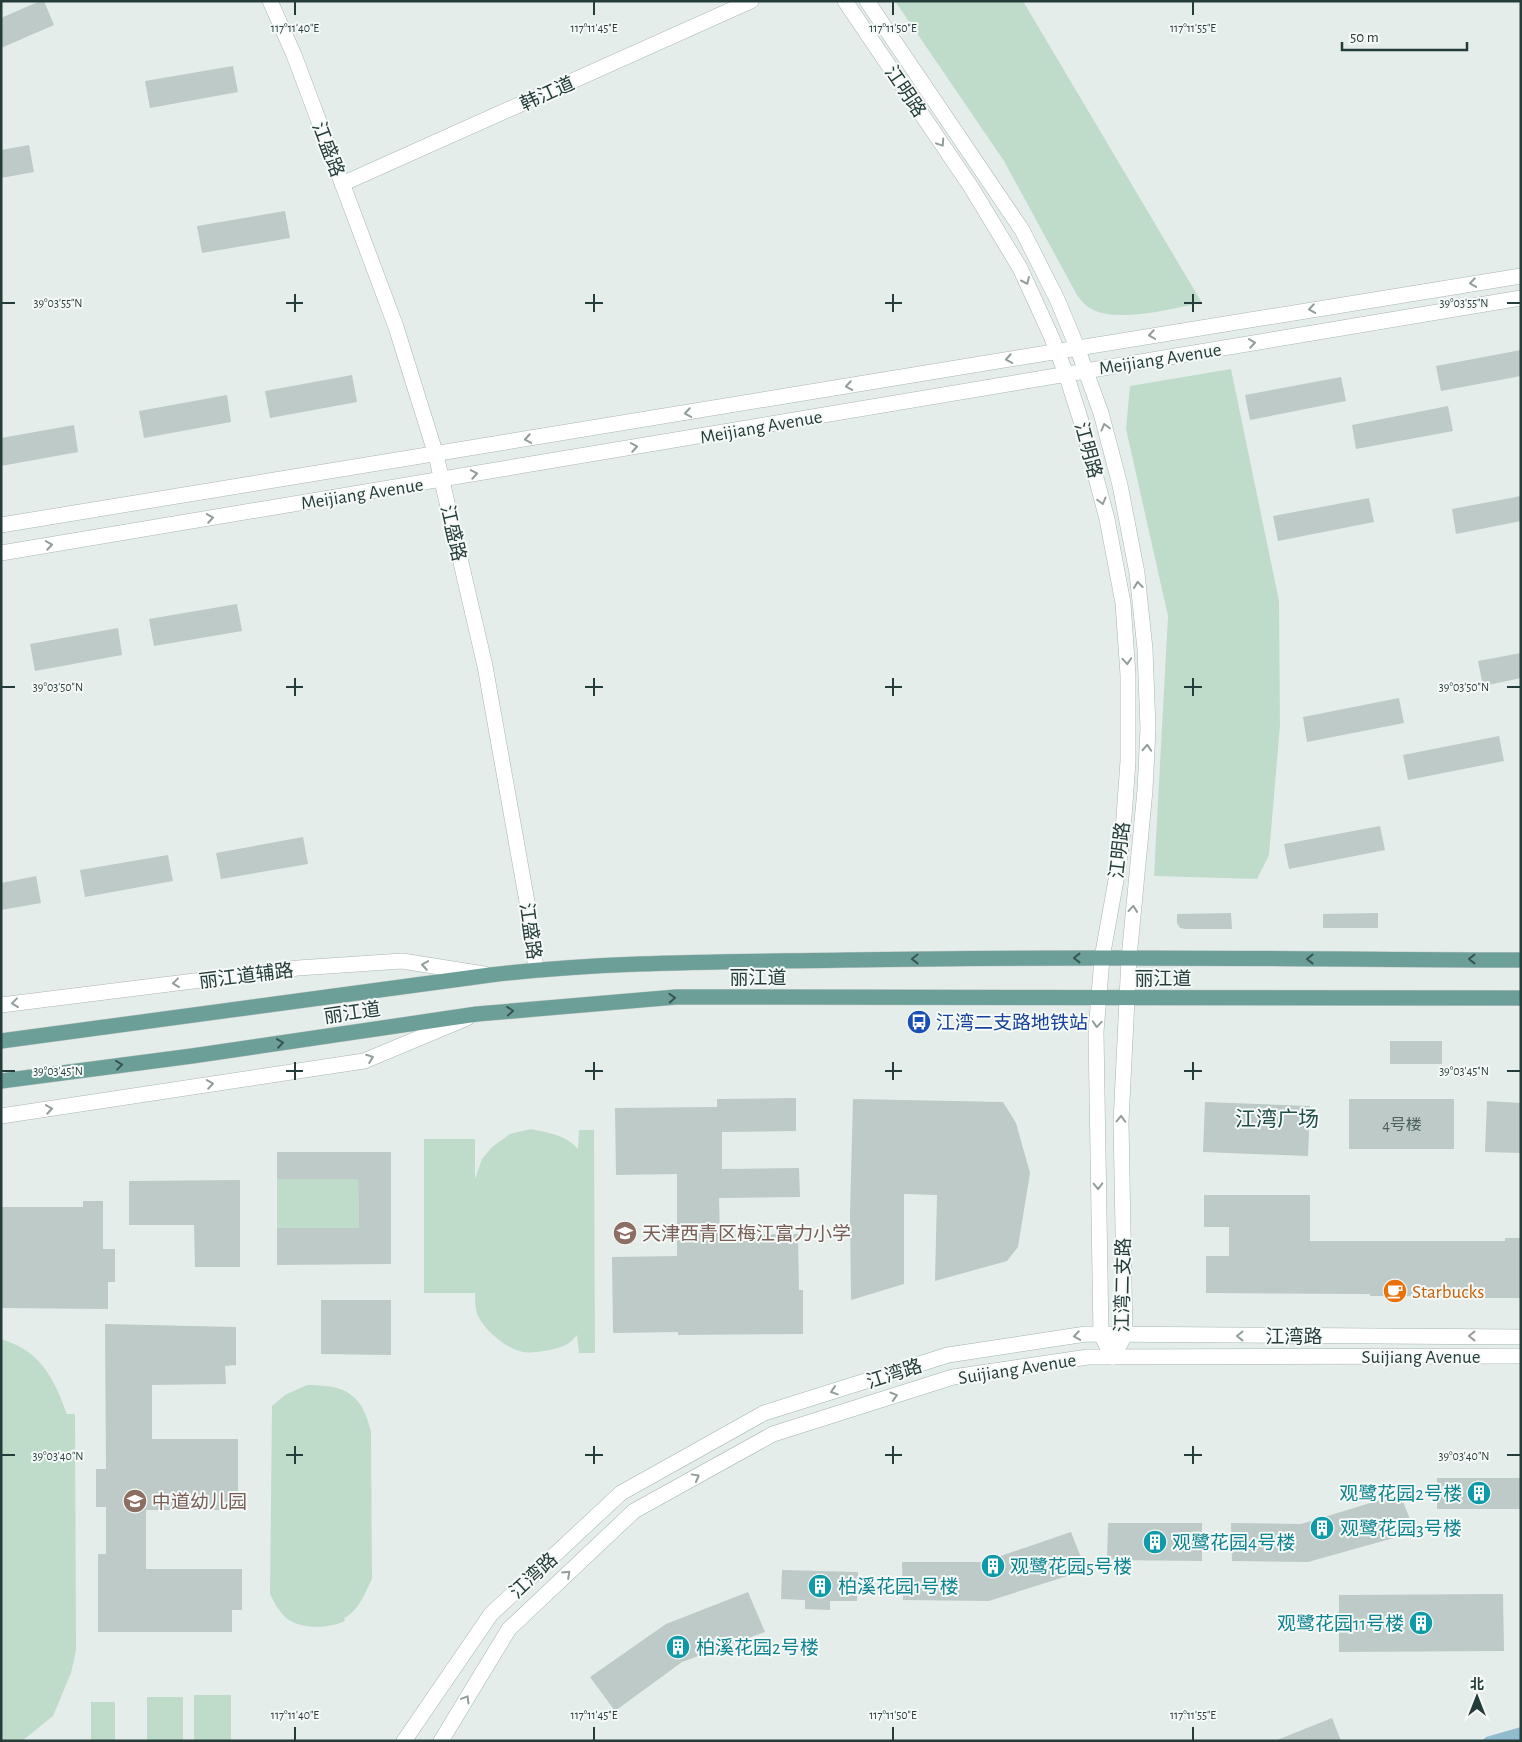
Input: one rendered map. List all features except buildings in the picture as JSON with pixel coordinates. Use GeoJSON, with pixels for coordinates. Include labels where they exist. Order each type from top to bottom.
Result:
{"type":"FeatureCollection","features":[{"type":"Feature","properties":{"kind":"main road","name":"丽江道"},"geometry":{"type":"LineString","coordinates":[[1,1041],[536,970],[675,963],[999,957],[1521,960]]}},
{"type":"Feature","properties":{"kind":"main road","name":"丽江道"},"geometry":{"type":"LineString","coordinates":[[1,1081],[192,1056],[478,1014],[676,997],[1521,998]]}},
{"type":"Feature","properties":{"kind":"street","name":"江盛路"},"geometry":{"type":"LineString","coordinates":[[270,1],[294,55],[396,328],[436,455],[485,666],[529,913],[536,970]]}},
{"type":"Feature","properties":{"kind":"street","name":"韩江道"},"geometry":{"type":"LineString","coordinates":[[342,184],[751,1]]}},
{"type":"Feature","properties":{"kind":"street","name":"江明路"},"geometry":{"type":"LineString","coordinates":[[846,1],[971,187],[1020,268],[1066,374],[1081,421],[1107,518],[1123,603],[1128,674],[1128,761],[1118,869],[1102,958]]}},
{"type":"Feature","properties":{"kind":"street","name":"江明路"},"geometry":{"type":"LineString","coordinates":[[868,1],[1022,230],[1057,299],[1077,346],[1101,413],[1120,485],[1137,573],[1145,649],[1148,729],[1145,790],[1128,958]]}},
{"type":"Feature","properties":{"kind":"street","name":"Meijiang Avenue"},"geometry":{"type":"LineString","coordinates":[[1,525],[436,455],[1057,351],[1077,346],[1521,276]]}},
{"type":"Feature","properties":{"kind":"street","name":"Meijiang Avenue"},"geometry":{"type":"LineString","coordinates":[[1,553],[1521,298]]}},
{"type":"Feature","properties":{"kind":"street","name":"江湾二支路"},"geometry":{"type":"LineString","coordinates":[[1102,958],[1096,1032],[1101,1335],[1113,1357]]}},
{"type":"Feature","properties":{"kind":"street","name":"江湾二支路"},"geometry":{"type":"LineString","coordinates":[[1113,1357],[1125,1335],[1121,1122],[1128,958]]}},
{"type":"Feature","properties":{"kind":"street","name":"丽江道辅路"},"geometry":{"type":"LineString","coordinates":[[1,1005],[298,968],[402,961],[490,975]]}},
{"type":"Feature","properties":{"kind":"street"},"geometry":{"type":"LineString","coordinates":[[1,1116],[364,1061],[478,1014]]}},
{"type":"Feature","properties":{"kind":"street","name":"江湾路"},"geometry":{"type":"LineString","coordinates":[[404,1741],[491,1614],[621,1492],[764,1413],[948,1355],[1086,1334],[1521,1337]]}},
{"type":"Feature","properties":{"kind":"street","name":"Suijiang Avenue"},"geometry":{"type":"LineString","coordinates":[[441,1741],[508,1629],[634,1511],[774,1434],[953,1378],[1088,1357],[1521,1356]]}},
{"type":"Feature","properties":{"kind":"green space"},"geometry":{"type":"Polygon","coordinates":[[[895,1],[1023,1],[1202,303],[1144,314],[1128,315],[1113,315],[1088,307],[1077,295],[1004,161],[895,1]]]}},
{"type":"Feature","properties":{"kind":"green space"},"geometry":{"type":"Polygon","coordinates":[[[1231,369],[1279,601],[1280,725],[1269,855],[1257,879],[1154,876],[1168,616],[1126,429],[1130,386],[1231,369]]]}},
{"type":"Feature","properties":{"kind":"green space"},"geometry":{"type":"Polygon","coordinates":[[[531,1129],[551,1133],[563,1138],[578,1149],[579,1130],[594,1130],[595,1353],[579,1353],[577,1335],[569,1343],[554,1349],[533,1352],[517,1350],[497,1338],[481,1322],[476,1311],[475,1293],[424,1293],[424,1139],[475,1139],[475,1179],[482,1159],[492,1147],[510,1134],[531,1129]]]}},
{"type":"Feature","properties":{"kind":"green space"},"geometry":{"type":"Polygon","coordinates":[[[277,1179],[358,1179],[359,1228],[277,1228],[277,1179]]]}},
{"type":"Feature","properties":{"kind":"green space"},"geometry":{"type":"Polygon","coordinates":[[[1,1339],[15,1344],[36,1358],[51,1377],[67,1414],[75,1414],[76,1650],[71,1673],[53,1716],[22,1741],[1,1741],[1,1339]]]}},
{"type":"Feature","properties":{"kind":"green space"},"geometry":{"type":"Polygon","coordinates":[[[307,1385],[332,1387],[350,1394],[363,1408],[371,1432],[372,1579],[361,1602],[344,1618],[345,1621],[322,1627],[306,1626],[291,1621],[280,1612],[270,1594],[272,1406],[285,1395],[307,1385]]]}},
{"type":"Feature","properties":{"kind":"green space"},"geometry":{"type":"Polygon","coordinates":[[[194,1695],[231,1695],[231,1741],[194,1741],[194,1695]]]}},
{"type":"Feature","properties":{"kind":"green space"},"geometry":{"type":"Polygon","coordinates":[[[147,1697],[183,1697],[183,1741],[147,1741],[147,1697]]]}},
{"type":"Feature","properties":{"kind":"green space"},"geometry":{"type":"Polygon","coordinates":[[[91,1702],[115,1702],[115,1741],[91,1741],[91,1702]]]}},
{"type":"Feature","properties":{"kind":"water"},"geometry":{"type":"Polygon","coordinates":[[[1521,1727],[1521,1741],[1482,1741],[1486,1737],[1521,1727]]]}},
{"type":"Feature","properties":{"kind":"place","name":"江湾二支路地铁站"},"geometry":{"type":"Point","coordinates":[919,1022]}},
{"type":"Feature","properties":{"kind":"place","name":"天津西青区梅江富力小学"},"geometry":{"type":"Point","coordinates":[625,1233]}},
{"type":"Feature","properties":{"kind":"place","name":"Starbucks"},"geometry":{"type":"Point","coordinates":[1395,1291]}},
{"type":"Feature","properties":{"kind":"place","name":"观鹭花园2号楼"},"geometry":{"type":"Point","coordinates":[1479,1493]}},
{"type":"Feature","properties":{"kind":"place","name":"中道幼儿园"},"geometry":{"type":"Point","coordinates":[135,1501]}},
{"type":"Feature","properties":{"kind":"place","name":"观鹭花园3号楼"},"geometry":{"type":"Point","coordinates":[1322,1528]}},
{"type":"Feature","properties":{"kind":"place","name":"观鹭花园4号楼"},"geometry":{"type":"Point","coordinates":[1155,1542]}},
{"type":"Feature","properties":{"kind":"place","name":"观鹭花园5号楼"},"geometry":{"type":"Point","coordinates":[993,1566]}},
{"type":"Feature","properties":{"kind":"place","name":"柏溪花园1号楼"},"geometry":{"type":"Point","coordinates":[820,1586]}},
{"type":"Feature","properties":{"kind":"place","name":"观鹭花园11号楼"},"geometry":{"type":"Point","coordinates":[1421,1623]}},
{"type":"Feature","properties":{"kind":"place","name":"柏溪花园2号楼"},"geometry":{"type":"Point","coordinates":[678,1647]}},
{"type":"Feature","properties":{"kind":"district","name":"江湾广场"},"geometry":{"type":"Point","coordinates":[1277,1119]}}]}
